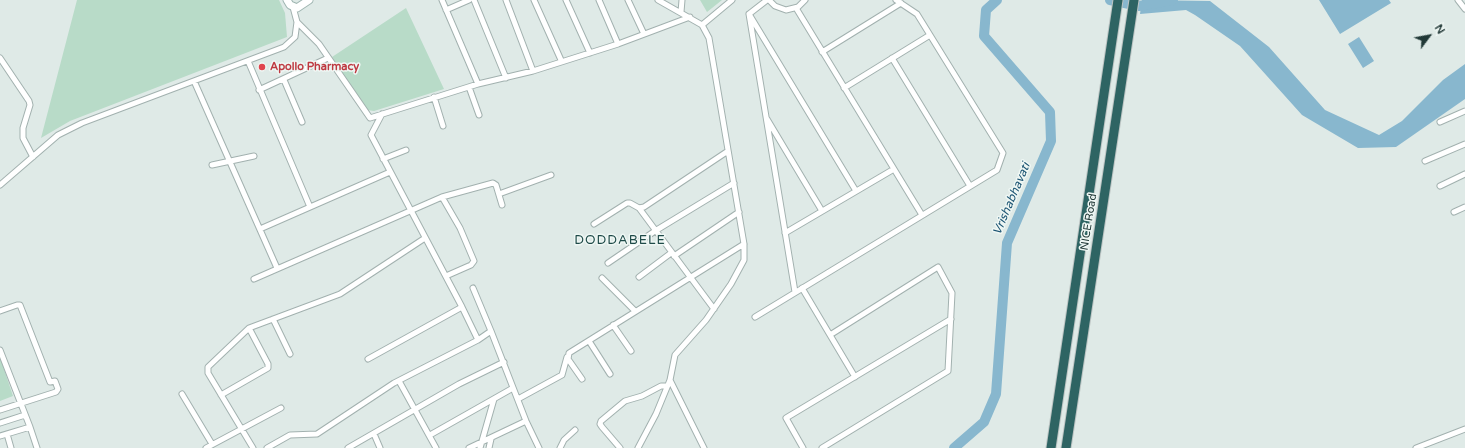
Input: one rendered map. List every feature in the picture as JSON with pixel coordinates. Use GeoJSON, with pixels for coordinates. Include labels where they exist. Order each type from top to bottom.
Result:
{"type":"FeatureCollection","features":[{"type":"Feature","properties":{"kind":"highway","name":"NICE Road"},"geometry":{"type":"LineString","coordinates":[[1050,448],[1118,0]]}},
{"type":"Feature","properties":{"kind":"highway","name":"NICE Road"},"geometry":{"type":"LineString","coordinates":[[1066,448],[1134,0]]}},
{"type":"Feature","properties":{"kind":"street"},"geometry":{"type":"LineString","coordinates":[[0,185],[58,135],[82,123],[284,47],[295,37],[297,22],[293,7],[287,0]]}},
{"type":"Feature","properties":{"kind":"street"},"geometry":{"type":"LineString","coordinates":[[293,7],[300,8],[309,0]]}},
{"type":"Feature","properties":{"kind":"street"},"geometry":{"type":"LineString","coordinates":[[442,0],[478,84]]}},
{"type":"Feature","properties":{"kind":"street"},"geometry":{"type":"LineString","coordinates":[[446,10],[469,0]]}},
{"type":"Feature","properties":{"kind":"street"},"geometry":{"type":"LineString","coordinates":[[474,0],[506,78]]}},
{"type":"Feature","properties":{"kind":"street"},"geometry":{"type":"LineString","coordinates":[[506,0],[533,71]]}},
{"type":"Feature","properties":{"kind":"street"},"geometry":{"type":"LineString","coordinates":[[534,0],[561,60]]}},
{"type":"Feature","properties":{"kind":"street"},"geometry":{"type":"LineString","coordinates":[[566,0],[590,53]]}},
{"type":"Feature","properties":{"kind":"street"},"geometry":{"type":"LineString","coordinates":[[599,0],[618,44]]}},
{"type":"Feature","properties":{"kind":"street"},"geometry":{"type":"LineString","coordinates":[[628,0],[644,34]]}},
{"type":"Feature","properties":{"kind":"street"},"geometry":{"type":"LineString","coordinates":[[638,448],[656,414],[666,386],[670,380],[675,355],[714,309],[732,284],[744,260],[744,244],[739,212],[709,38],[702,25],[658,0]]}},
{"type":"Feature","properties":{"kind":"street"},"geometry":{"type":"LineString","coordinates":[[681,12],[682,0]]}},
{"type":"Feature","properties":{"kind":"street"},"geometry":{"type":"LineString","coordinates":[[702,25],[732,0]]}},
{"type":"Feature","properties":{"kind":"street"},"geometry":{"type":"LineString","coordinates":[[749,14],[768,0],[782,10],[796,8],[805,1]]}},
{"type":"Feature","properties":{"kind":"street"},"geometry":{"type":"LineString","coordinates":[[1458,0],[1465,9]]}},
{"type":"Feature","properties":{"kind":"street"},"geometry":{"type":"LineString","coordinates":[[755,317],[997,170],[1003,154],[917,14],[898,2],[822,52]]}},
{"type":"Feature","properties":{"kind":"street"},"geometry":{"type":"LineString","coordinates":[[796,8],[922,215]]}},
{"type":"Feature","properties":{"kind":"street"},"geometry":{"type":"LineString","coordinates":[[749,14],[795,292]]}},
{"type":"Feature","properties":{"kind":"street"},"geometry":{"type":"LineString","coordinates":[[749,14],[856,191]]}},
{"type":"Feature","properties":{"kind":"street"},"geometry":{"type":"LineString","coordinates":[[297,22],[318,44],[370,118],[478,84],[533,71],[561,60],[618,44],[690,17]]}},
{"type":"Feature","properties":{"kind":"street"},"geometry":{"type":"LineString","coordinates":[[844,88],[930,35]]}},
{"type":"Feature","properties":{"kind":"street"},"geometry":{"type":"LineString","coordinates":[[0,58],[29,101],[30,105],[23,128],[23,138],[33,157]]}},
{"type":"Feature","properties":{"kind":"street"},"geometry":{"type":"LineString","coordinates":[[259,90],[284,80],[328,58]]}},
{"type":"Feature","properties":{"kind":"street"},"geometry":{"type":"LineString","coordinates":[[892,58],[970,186]]}},
{"type":"Feature","properties":{"kind":"street"},"geometry":{"type":"LineString","coordinates":[[248,61],[259,90],[310,207]]}},
{"type":"Feature","properties":{"kind":"street"},"geometry":{"type":"LineString","coordinates":[[284,80],[302,122]]}},
{"type":"Feature","properties":{"kind":"street"},"geometry":{"type":"LineString","coordinates":[[194,81],[277,268]]}},
{"type":"Feature","properties":{"kind":"street"},"geometry":{"type":"LineString","coordinates":[[469,87],[478,115]]}},
{"type":"Feature","properties":{"kind":"street"},"geometry":{"type":"LineString","coordinates":[[434,97],[443,126]]}},
{"type":"Feature","properties":{"kind":"street"},"geometry":{"type":"LineString","coordinates":[[1440,122],[1465,111]]}},
{"type":"Feature","properties":{"kind":"street"},"geometry":{"type":"LineString","coordinates":[[382,114],[371,135],[446,276],[478,340]]}},
{"type":"Feature","properties":{"kind":"street"},"geometry":{"type":"LineString","coordinates":[[766,116],[822,211]]}},
{"type":"Feature","properties":{"kind":"street"},"geometry":{"type":"LineString","coordinates":[[1425,161],[1465,144]]}},
{"type":"Feature","properties":{"kind":"street"},"geometry":{"type":"LineString","coordinates":[[383,159],[406,150]]}},
{"type":"Feature","properties":{"kind":"street"},"geometry":{"type":"LineString","coordinates":[[639,208],[644,207],[728,152]]}},
{"type":"Feature","properties":{"kind":"street"},"geometry":{"type":"LineString","coordinates":[[212,165],[254,156]]}},
{"type":"Feature","properties":{"kind":"street"},"geometry":{"type":"LineString","coordinates":[[785,233],[894,169]]}},
{"type":"Feature","properties":{"kind":"street"},"geometry":{"type":"LineString","coordinates":[[260,229],[390,172]]}},
{"type":"Feature","properties":{"kind":"street"},"geometry":{"type":"LineString","coordinates":[[1440,186],[1465,174]]}},
{"type":"Feature","properties":{"kind":"street"},"geometry":{"type":"LineString","coordinates":[[499,194],[551,175]]}},
{"type":"Feature","properties":{"kind":"street"},"geometry":{"type":"LineString","coordinates":[[254,279],[442,197],[493,183],[496,185],[502,205]]}},
{"type":"Feature","properties":{"kind":"street"},"geometry":{"type":"LineString","coordinates":[[608,263],[655,231],[734,183]]}},
{"type":"Feature","properties":{"kind":"street"},"geometry":{"type":"LineString","coordinates":[[442,197],[460,228],[474,261],[471,265],[446,276]]}},
{"type":"Feature","properties":{"kind":"street"},"geometry":{"type":"LineString","coordinates":[[594,224],[627,203],[639,208],[714,309]]}},
{"type":"Feature","properties":{"kind":"street"},"geometry":{"type":"LineString","coordinates":[[1454,212],[1465,207]]}},
{"type":"Feature","properties":{"kind":"street"},"geometry":{"type":"LineString","coordinates":[[639,277],[672,254],[739,212]]}},
{"type":"Feature","properties":{"kind":"street"},"geometry":{"type":"LineString","coordinates":[[253,448],[207,370],[249,328],[340,294],[426,238]]}},
{"type":"Feature","properties":{"kind":"street"},"geometry":{"type":"LineString","coordinates":[[518,399],[562,375],[569,353],[744,244]]}},
{"type":"Feature","properties":{"kind":"street"},"geometry":{"type":"LineString","coordinates":[[822,448],[948,371],[952,293],[938,267],[830,335]]}},
{"type":"Feature","properties":{"kind":"street"},"geometry":{"type":"LineString","coordinates":[[602,278],[636,311]]}},
{"type":"Feature","properties":{"kind":"street"},"geometry":{"type":"LineString","coordinates":[[473,288],[504,362],[526,421],[540,448]]}},
{"type":"Feature","properties":{"kind":"street"},"geometry":{"type":"LineString","coordinates":[[802,288],[855,377]]}},
{"type":"Feature","properties":{"kind":"street"},"geometry":{"type":"LineString","coordinates":[[0,310],[17,304],[20,306],[50,382],[55,381],[58,389],[56,392],[0,410]]}},
{"type":"Feature","properties":{"kind":"street"},"geometry":{"type":"LineString","coordinates":[[368,359],[462,307]]}},
{"type":"Feature","properties":{"kind":"street"},"geometry":{"type":"LineString","coordinates":[[273,319],[290,354]]}},
{"type":"Feature","properties":{"kind":"street"},"geometry":{"type":"LineString","coordinates":[[803,448],[786,418],[951,319]]}},
{"type":"Feature","properties":{"kind":"street"},"geometry":{"type":"LineString","coordinates":[[613,325],[631,351]]}},
{"type":"Feature","properties":{"kind":"street"},"geometry":{"type":"LineString","coordinates":[[221,395],[268,368],[268,364],[249,328]]}},
{"type":"Feature","properties":{"kind":"street"},"geometry":{"type":"LineString","coordinates":[[267,448],[290,435],[317,434],[399,381],[478,340],[491,331]]}},
{"type":"Feature","properties":{"kind":"street"},"geometry":{"type":"LineString","coordinates":[[589,341],[610,374]]}},
{"type":"Feature","properties":{"kind":"street"},"geometry":{"type":"LineString","coordinates":[[0,350],[26,415],[37,448]]}},
{"type":"Feature","properties":{"kind":"street"},"geometry":{"type":"LineString","coordinates":[[568,356],[582,380]]}},
{"type":"Feature","properties":{"kind":"street"},"geometry":{"type":"LineString","coordinates":[[348,448],[416,408],[504,362]]}},
{"type":"Feature","properties":{"kind":"street"},"geometry":{"type":"LineString","coordinates":[[670,380],[704,448]]}},
{"type":"Feature","properties":{"kind":"street"},"geometry":{"type":"LineString","coordinates":[[399,381],[416,408],[436,448]]}},
{"type":"Feature","properties":{"kind":"street"},"geometry":{"type":"LineString","coordinates":[[620,448],[602,428],[600,424],[601,421],[625,402],[642,396],[661,386],[666,386]]}},
{"type":"Feature","properties":{"kind":"street"},"geometry":{"type":"LineString","coordinates":[[430,435],[513,388]]}},
{"type":"Feature","properties":{"kind":"street"},"geometry":{"type":"LineString","coordinates":[[182,394],[212,444]]}},
{"type":"Feature","properties":{"kind":"street"},"geometry":{"type":"LineString","coordinates":[[481,445],[494,399]]}},
{"type":"Feature","properties":{"kind":"street"},"geometry":{"type":"LineString","coordinates":[[206,448],[280,408]]}},
{"type":"Feature","properties":{"kind":"street"},"geometry":{"type":"LineString","coordinates":[[0,423],[26,415]]}},
{"type":"Feature","properties":{"kind":"street"},"geometry":{"type":"LineString","coordinates":[[469,448],[481,445],[526,421]]}},
{"type":"Feature","properties":{"kind":"street"},"geometry":{"type":"LineString","coordinates":[[0,436],[30,427]]}},
{"type":"Feature","properties":{"kind":"street"},"geometry":{"type":"LineString","coordinates":[[1416,448],[1465,429]]}},
{"type":"Feature","properties":{"kind":"street"},"geometry":{"type":"LineString","coordinates":[[560,448],[564,440],[575,430]]}},
{"type":"Feature","properties":{"kind":"street"},"geometry":{"type":"LineString","coordinates":[[7,434],[11,448]]}},
{"type":"Feature","properties":{"kind":"street"},"geometry":{"type":"LineString","coordinates":[[374,434],[380,448]]}},
{"type":"Feature","properties":{"kind":"street"},"geometry":{"type":"LineString","coordinates":[[489,448],[491,439]]}},
{"type":"Feature","properties":{"kind":"green space"},"geometry":{"type":"Polygon","coordinates":[[[77,0],[279,0],[285,13],[287,37],[70,121],[41,138],[77,0]]]}},
{"type":"Feature","properties":{"kind":"green space"},"geometry":{"type":"Polygon","coordinates":[[[700,0],[722,0],[707,12],[700,0]]]}},
{"type":"Feature","properties":{"kind":"green space"},"geometry":{"type":"Polygon","coordinates":[[[406,8],[444,89],[374,111],[367,110],[332,57],[406,8]]]}},
{"type":"Feature","properties":{"kind":"green space"},"geometry":{"type":"Polygon","coordinates":[[[0,357],[13,396],[0,401],[0,357]]]}},
{"type":"Feature","properties":{"kind":"water"},"geometry":{"type":"Polygon","coordinates":[[[1142,0],[1210,1],[1269,47],[1325,110],[1379,135],[1402,121],[1443,80],[1465,64],[1465,99],[1396,147],[1358,148],[1302,115],[1240,46],[1195,15],[1186,10],[1140,14],[1142,0]]]}},
{"type":"Feature","properties":{"kind":"water"},"geometry":{"type":"Polygon","coordinates":[[[1319,0],[1389,0],[1391,3],[1340,34],[1319,0]]]}},
{"type":"Feature","properties":{"kind":"water"},"geometry":{"type":"Polygon","coordinates":[[[1359,37],[1374,61],[1363,68],[1348,44],[1359,37]]]}},
{"type":"Feature","properties":{"kind":"waterway","name":"Vrishabhavati"},"geometry":{"type":"LineString","coordinates":[[954,448],[984,422],[996,394],[1007,243],[1051,141],[1050,112],[984,36],[986,10],[997,0]]}},
{"type":"Feature","properties":{"kind":"waterway","name":"Vrishabhavati"},"geometry":{"type":"LineString","coordinates":[[1110,0],[1139,6],[1173,0]]}},
{"type":"Feature","properties":{"kind":"place","name":"Apollo Pharmacy"},"geometry":{"type":"Point","coordinates":[262,67]}},
{"type":"Feature","properties":{"kind":"district","name":"DODDABELE"},"geometry":{"type":"Point","coordinates":[620,241]}}]}
